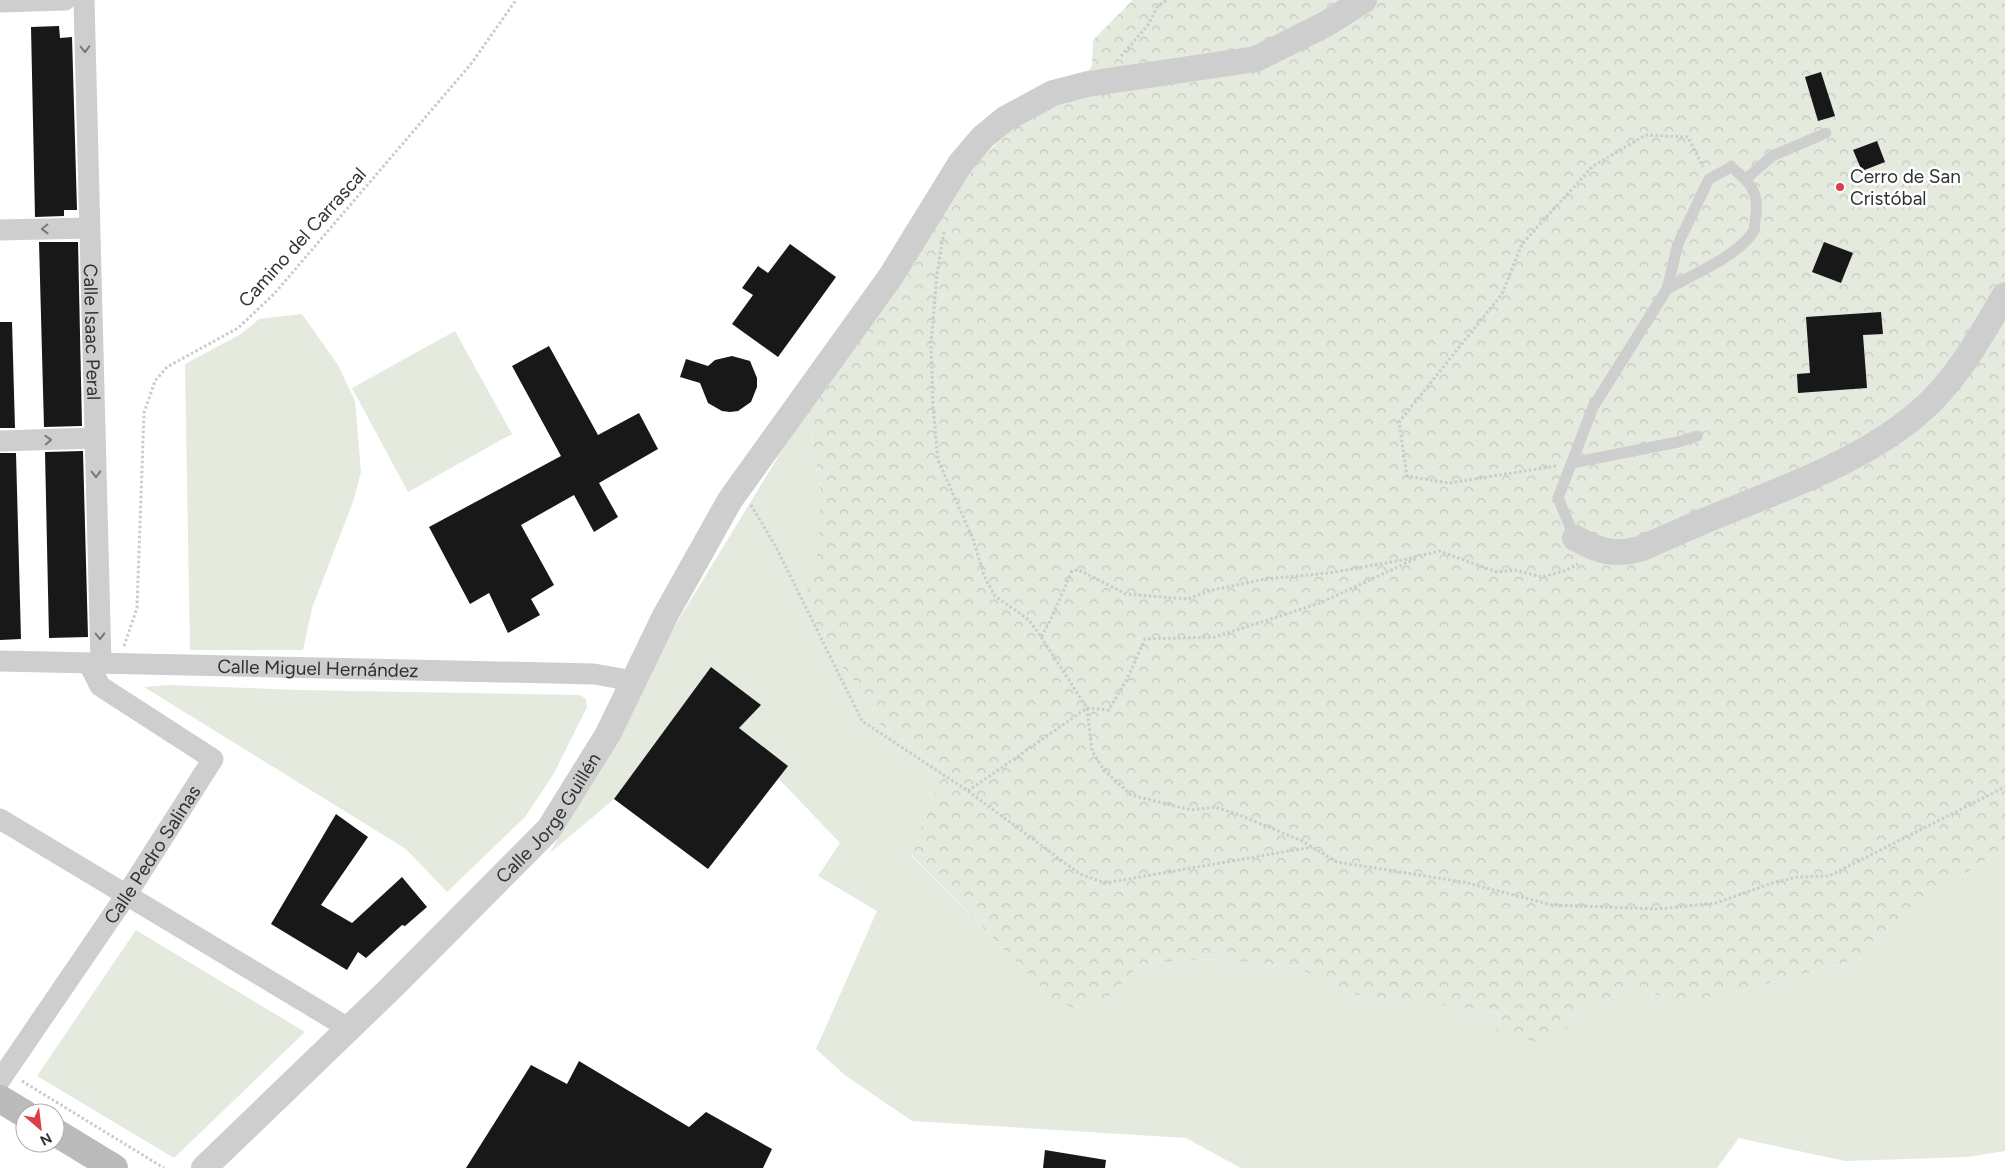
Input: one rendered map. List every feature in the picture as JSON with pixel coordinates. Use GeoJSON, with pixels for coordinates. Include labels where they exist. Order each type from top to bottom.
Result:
{"type":"FeatureCollection","features":[{"type":"Feature","properties":{"kind":"main road"},"geometry":{"type":"LineString","coordinates":[[4,1085],[17,1103]]}},
{"type":"Feature","properties":{"kind":"main road"},"geometry":{"type":"LineString","coordinates":[[65,1138],[114,1168]]}},
{"type":"Feature","properties":{"kind":"street"},"geometry":{"type":"LineString","coordinates":[[0,2],[65,0]]}},
{"type":"Feature","properties":{"kind":"street","name":"Calle Isaac Peral"},"geometry":{"type":"LineString","coordinates":[[84,0],[102,665]]}},
{"type":"Feature","properties":{"kind":"street","name":"Calle Jorge Guillén"},"geometry":{"type":"LineString","coordinates":[[204,1168],[549,829],[608,734],[665,616],[740,486],[891,276],[960,164],[983,137],[1006,119],[1053,94],[1088,84],[1256,59],[1326,24],[1364,0]]}},
{"type":"Feature","properties":{"kind":"street"},"geometry":{"type":"LineString","coordinates":[[0,230],[89,228]]}},
{"type":"Feature","properties":{"kind":"street"},"geometry":{"type":"LineString","coordinates":[[1575,538],[1604,552],[1640,549],[1794,484],[1883,438],[1938,394],[1964,362],[2005,295]]}},
{"type":"Feature","properties":{"kind":"street"},"geometry":{"type":"LineString","coordinates":[[0,441],[95,438]]}},
{"type":"Feature","properties":{"kind":"street","name":"Calle Miguel Hernández"},"geometry":{"type":"LineString","coordinates":[[0,661],[102,665],[362,668],[594,674],[622,679],[632,684]]}},
{"type":"Feature","properties":{"kind":"street","name":"Calle Pedro Salinas"},"geometry":{"type":"LineString","coordinates":[[4,1085],[213,759],[100,686],[102,665]]}},
{"type":"Feature","properties":{"kind":"street"},"geometry":{"type":"LineString","coordinates":[[0,819],[348,1028]]}},
{"type":"Feature","properties":{"kind":"lane"},"geometry":{"type":"LineString","coordinates":[[1746,179],[1772,156],[1826,133]]}},
{"type":"Feature","properties":{"kind":"lane"},"geometry":{"type":"LineString","coordinates":[[1575,538],[1558,498],[1593,407],[1667,289],[1678,244],[1709,179],[1730,167],[1746,179],[1755,191],[1758,203],[1753,232],[1734,251],[1667,289]]}},
{"type":"Feature","properties":{"kind":"lane"},"geometry":{"type":"LineString","coordinates":[[1572,463],[1678,442],[1697,436]]}},
{"type":"Feature","properties":{"kind":"path","name":"Camino del Carrascal"},"geometry":{"type":"LineString","coordinates":[[102,665],[137,608],[144,413],[155,381],[167,367],[238,328],[274,294],[471,64],[516,0]]}},
{"type":"Feature","properties":{"kind":"path"},"geometry":{"type":"LineString","coordinates":[[1109,81],[1120,58],[1148,25],[1157,7],[1167,0]]}},
{"type":"Feature","properties":{"kind":"path"},"geometry":{"type":"LineString","coordinates":[[1572,463],[1449,483],[1407,476],[1399,422],[1502,294],[1522,244],[1593,166],[1646,135],[1688,137],[1709,179]]}},
{"type":"Feature","properties":{"kind":"path"},"geometry":{"type":"LineString","coordinates":[[937,204],[948,215],[937,274],[932,344],[933,406],[938,460],[973,539],[985,578],[995,596],[1029,620],[1041,637],[1087,708],[1092,751],[1104,770],[1131,795],[1191,810],[1214,807],[1237,814],[1313,847],[1337,862],[1462,882],[1552,905],[1658,909],[1686,908],[1716,903],[1775,882],[1798,877],[1829,876],[2005,787]]}},
{"type":"Feature","properties":{"kind":"path"},"geometry":{"type":"LineString","coordinates":[[740,486],[776,547],[862,721],[968,791],[1080,874],[1105,883],[1313,847]]}},
{"type":"Feature","properties":{"kind":"path"},"geometry":{"type":"LineString","coordinates":[[1041,637],[1072,571],[1079,570],[1126,594],[1188,599],[1208,591],[1265,579],[1329,573],[1439,551],[1497,572],[1515,570],[1542,577],[1564,571],[1604,552]]}},
{"type":"Feature","properties":{"kind":"path"},"geometry":{"type":"LineString","coordinates":[[968,791],[1087,708],[1109,710],[1128,677],[1145,639],[1215,637],[1320,603],[1424,555]]}},
{"type":"Feature","properties":{"kind":"path"},"geometry":{"type":"LineString","coordinates":[[4,1085],[164,1168]]}},
{"type":"Feature","properties":{"kind":"green space"},"geometry":{"type":"Polygon","coordinates":[[[1133,0],[2005,0],[2005,848],[1906,911],[1860,959],[1720,996],[1672,1002],[1641,987],[1593,1004],[1567,1028],[1540,1042],[1498,1036],[1492,1011],[1357,995],[1292,966],[1213,959],[1140,964],[1106,1000],[1073,1008],[1053,999],[911,854],[944,770],[878,723],[870,703],[817,633],[806,593],[818,552],[821,494],[808,408],[968,172],[1014,126],[1065,100],[1092,66],[1093,40],[1133,0]]]}},
{"type":"Feature","properties":{"kind":"green space"},"geometry":{"type":"Polygon","coordinates":[[[302,314],[338,365],[355,401],[361,472],[353,502],[312,608],[303,650],[190,650],[185,364],[241,334],[259,319],[302,314]]]}},
{"type":"Feature","properties":{"kind":"green space"},"geometry":{"type":"Polygon","coordinates":[[[455,331],[512,434],[408,492],[352,388],[455,331]]]}},
{"type":"Feature","properties":{"kind":"green space"},"geometry":{"type":"Polygon","coordinates":[[[808,408],[821,494],[817,633],[870,703],[878,723],[944,770],[911,855],[1054,999],[1106,1000],[1140,964],[1213,959],[1292,966],[1357,995],[1492,1011],[1498,1036],[1567,1028],[1593,1004],[1641,987],[1672,1002],[1720,996],[1860,959],[1906,911],[2005,848],[2005,1151],[1967,1157],[1845,1161],[1739,1138],[1717,1168],[1241,1168],[1186,1138],[912,1121],[846,1076],[816,1049],[877,911],[818,876],[840,843],[778,778],[788,766],[739,728],[760,705],[711,667],[614,799],[550,853],[654,660],[808,408]]]}},
{"type":"Feature","properties":{"kind":"green space"},"geometry":{"type":"Polygon","coordinates":[[[168,685],[299,690],[580,695],[586,699],[587,707],[553,775],[525,817],[447,892],[406,849],[144,687],[168,685]]]}},
{"type":"Feature","properties":{"kind":"green space"},"geometry":{"type":"Polygon","coordinates":[[[136,930],[305,1032],[174,1158],[37,1076],[136,930]]]}},
{"type":"Feature","properties":{"kind":"building"},"geometry":{"type":"Polygon","coordinates":[[[59,26],[60,38],[72,37],[77,210],[64,210],[64,216],[35,217],[31,27],[59,26]]]}},
{"type":"Feature","properties":{"kind":"building"},"geometry":{"type":"Polygon","coordinates":[[[1821,72],[1835,116],[1818,121],[1805,77],[1821,72]]]}},
{"type":"Feature","properties":{"kind":"building"},"geometry":{"type":"Polygon","coordinates":[[[1877,141],[1885,162],[1862,171],[1853,150],[1877,141]]]}},
{"type":"Feature","properties":{"kind":"building"},"geometry":{"type":"Polygon","coordinates":[[[39,242],[78,242],[82,426],[44,427],[39,242]]]}},
{"type":"Feature","properties":{"kind":"building"},"geometry":{"type":"Polygon","coordinates":[[[1824,242],[1853,253],[1841,283],[1812,272],[1824,242]]]}},
{"type":"Feature","properties":{"kind":"building"},"geometry":{"type":"Polygon","coordinates":[[[790,244],[836,277],[778,357],[732,324],[753,295],[742,288],[758,266],[768,273],[790,244]]]}},
{"type":"Feature","properties":{"kind":"building"},"geometry":{"type":"Polygon","coordinates":[[[1881,312],[1883,334],[1863,335],[1867,388],[1798,393],[1797,374],[1810,373],[1806,317],[1881,312]]]}},
{"type":"Feature","properties":{"kind":"building"},"geometry":{"type":"Polygon","coordinates":[[[0,322],[12,322],[15,428],[0,428],[0,322]]]}},
{"type":"Feature","properties":{"kind":"building"},"geometry":{"type":"Polygon","coordinates":[[[549,346],[598,435],[639,413],[658,449],[599,483],[618,517],[594,532],[574,495],[521,525],[554,585],[531,599],[540,615],[508,633],[489,593],[470,604],[429,527],[561,456],[512,366],[549,346]]]}},
{"type":"Feature","properties":{"kind":"building"},"geometry":{"type":"Polygon","coordinates":[[[732,356],[750,361],[757,378],[757,387],[751,402],[738,411],[722,411],[708,403],[700,383],[680,377],[686,359],[708,366],[715,360],[732,356]]]}},
{"type":"Feature","properties":{"kind":"building"},"geometry":{"type":"Polygon","coordinates":[[[83,451],[88,637],[49,638],[45,452],[83,451]]]}},
{"type":"Feature","properties":{"kind":"building"},"geometry":{"type":"Polygon","coordinates":[[[0,453],[16,453],[21,639],[0,640],[0,453]]]}},
{"type":"Feature","properties":{"kind":"building"},"geometry":{"type":"Polygon","coordinates":[[[711,667],[761,705],[739,728],[788,766],[708,869],[614,799],[711,667]]]}},
{"type":"Feature","properties":{"kind":"building"},"geometry":{"type":"Polygon","coordinates":[[[336,814],[368,837],[321,905],[352,923],[402,877],[427,907],[405,926],[402,925],[366,958],[358,952],[347,970],[271,924],[336,814]]]}},
{"type":"Feature","properties":{"kind":"building"},"geometry":{"type":"Polygon","coordinates":[[[579,1061],[689,1127],[706,1112],[772,1149],[763,1168],[466,1168],[531,1065],[567,1084],[579,1061]]]}},
{"type":"Feature","properties":{"kind":"building"},"geometry":{"type":"Polygon","coordinates":[[[1045,1150],[1106,1160],[1105,1168],[1043,1168],[1045,1150]]]}},
{"type":"Feature","properties":{"kind":"place","name":"Cerro de San Cristóbal"},"geometry":{"type":"Point","coordinates":[1840,187]}}]}
